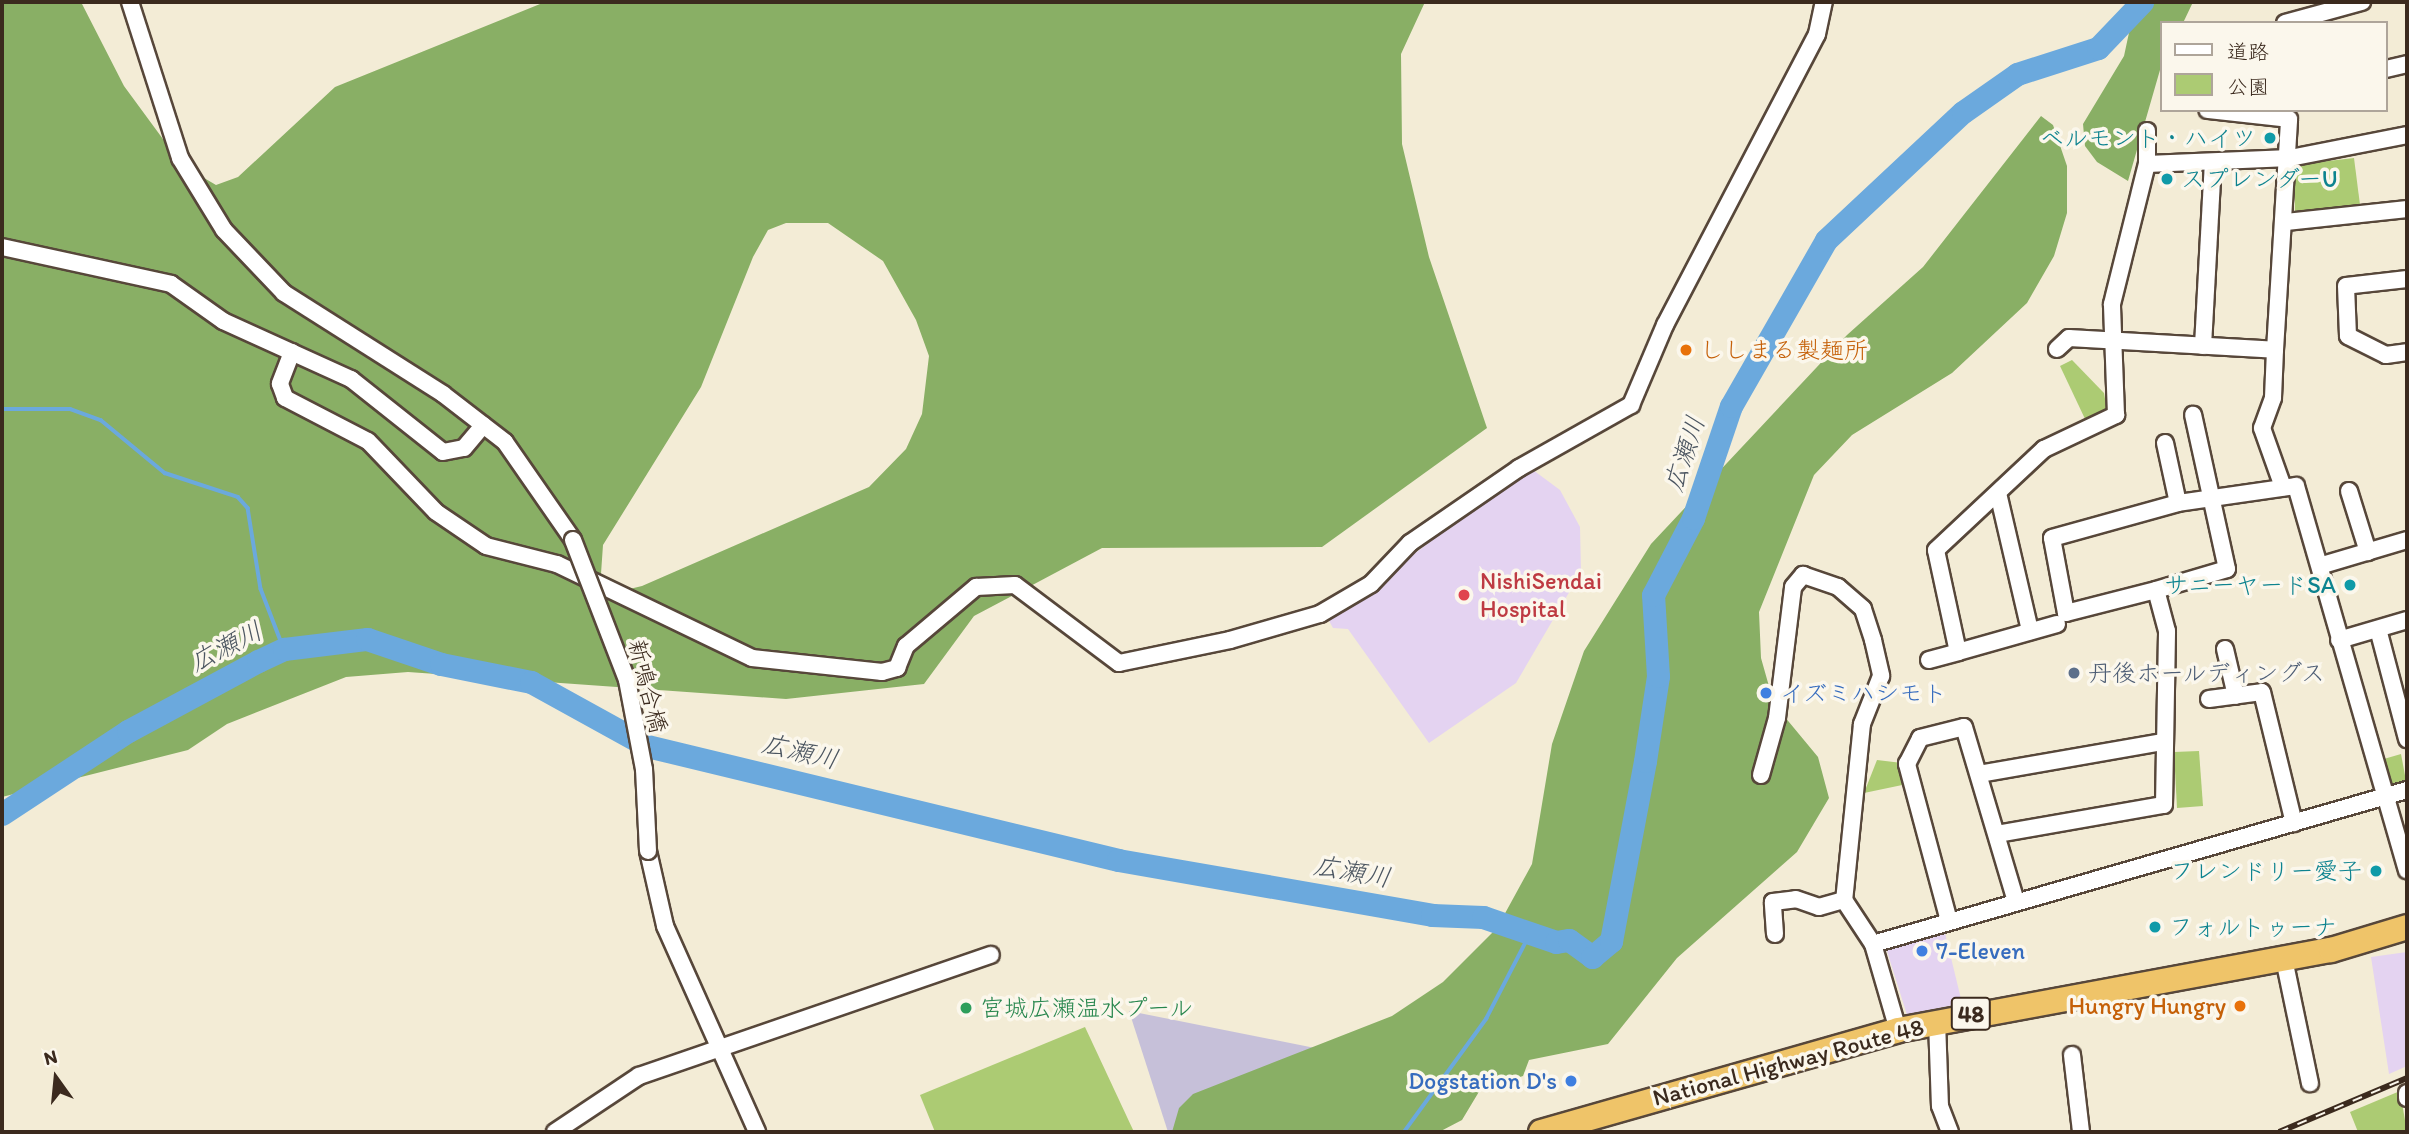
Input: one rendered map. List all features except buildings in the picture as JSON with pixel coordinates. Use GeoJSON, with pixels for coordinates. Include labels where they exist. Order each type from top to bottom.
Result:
{"type":"FeatureCollection","features":[{"type":"Feature","properties":{"kind":"highway","name":"National Highway Route 48"},"geometry":{"type":"LineString","coordinates":[[1541,1132],[1898,1030],[2284,959],[2407,927]]}},
{"type":"Feature","properties":{"kind":"street","name":"新鳴合橋"},"geometry":{"type":"LineString","coordinates":[[130,2],[180,158],[224,230],[293,300],[484,425],[521,460],[573,540],[627,680],[644,769],[648,851],[665,926],[716,1051],[757,1132]]}},
{"type":"Feature","properties":{"kind":"street"},"geometry":{"type":"LineString","coordinates":[[292,352],[280,384],[285,398],[368,441],[436,512],[486,546],[556,564],[752,658],[882,672],[897,668],[906,646],[976,587],[1015,585],[1119,663],[1320,614],[1371,584],[1410,543],[1519,468],[1632,405],[1665,325],[1817,34],[1824,2]]}},
{"type":"Feature","properties":{"kind":"street"},"geometry":{"type":"LineString","coordinates":[[2292,21],[2362,2]]}},
{"type":"Feature","properties":{"kind":"street"},"geometry":{"type":"LineString","coordinates":[[2388,69],[2407,64]]}},
{"type":"Feature","properties":{"kind":"street"},"geometry":{"type":"LineString","coordinates":[[2225,112],[2289,119],[2290,158],[2273,398],[2262,428],[2283,487]]}},
{"type":"Feature","properties":{"kind":"street"},"geometry":{"type":"LineString","coordinates":[[1958,652],[1936,550],[2045,449],[2116,415],[2110,339],[2116,279],[2147,164],[2147,131]]}},
{"type":"Feature","properties":{"kind":"street"},"geometry":{"type":"LineString","coordinates":[[2147,164],[2290,158],[2407,135]]}},
{"type":"Feature","properties":{"kind":"street"},"geometry":{"type":"LineString","coordinates":[[2203,346],[2213,162]]}},
{"type":"Feature","properties":{"kind":"street"},"geometry":{"type":"LineString","coordinates":[[2286,222],[2407,209]]}},
{"type":"Feature","properties":{"kind":"street"},"geometry":{"type":"LineString","coordinates":[[2,247],[171,284],[223,321],[351,379],[443,452],[464,447],[484,425]]}},
{"type":"Feature","properties":{"kind":"street"},"geometry":{"type":"LineString","coordinates":[[2407,279],[2346,286],[2348,336],[2386,355],[2407,352]]}},
{"type":"Feature","properties":{"kind":"street"},"geometry":{"type":"LineString","coordinates":[[2057,349],[2069,338],[2275,350]]}},
{"type":"Feature","properties":{"kind":"street"},"geometry":{"type":"LineString","coordinates":[[2193,415],[2210,500],[2227,569],[2066,613],[2052,538],[2178,503],[2210,500],[2296,486],[2407,870]]}},
{"type":"Feature","properties":{"kind":"street"},"geometry":{"type":"LineString","coordinates":[[2165,443],[2178,503]]}},
{"type":"Feature","properties":{"kind":"street"},"geometry":{"type":"LineString","coordinates":[[2349,491],[2368,552]]}},
{"type":"Feature","properties":{"kind":"street"},"geometry":{"type":"LineString","coordinates":[[1998,493],[2030,631]]}},
{"type":"Feature","properties":{"kind":"street"},"geometry":{"type":"LineString","coordinates":[[2326,564],[2407,540]]}},
{"type":"Feature","properties":{"kind":"street"},"geometry":{"type":"LineString","coordinates":[[1761,775],[1777,718],[1793,587],[1803,575],[1838,587],[1863,609],[1881,676],[1862,724],[1844,900],[1873,944],[1898,1030]]}},
{"type":"Feature","properties":{"kind":"street"},"geometry":{"type":"LineString","coordinates":[[1997,834],[2164,805],[2167,631],[2156,590]]}},
{"type":"Feature","properties":{"kind":"street"},"geometry":{"type":"LineString","coordinates":[[2339,640],[2407,620]]}},
{"type":"Feature","properties":{"kind":"street"},"geometry":{"type":"LineString","coordinates":[[1929,660],[2057,624]]}},
{"type":"Feature","properties":{"kind":"street"},"geometry":{"type":"LineString","coordinates":[[2378,629],[2407,739]]}},
{"type":"Feature","properties":{"kind":"street"},"geometry":{"type":"LineString","coordinates":[[2225,649],[2236,696]]}},
{"type":"Feature","properties":{"kind":"street"},"geometry":{"type":"LineString","coordinates":[[2209,699],[2262,692],[2294,823]]}},
{"type":"Feature","properties":{"kind":"street"},"geometry":{"type":"LineString","coordinates":[[1950,921],[1907,764],[1920,738],[1964,727],[2016,901]]}},
{"type":"Feature","properties":{"kind":"street"},"geometry":{"type":"LineString","coordinates":[[1979,774],[2163,743]]}},
{"type":"Feature","properties":{"kind":"street"},"geometry":{"type":"LineString","coordinates":[[1873,944],[2407,790]]}},
{"type":"Feature","properties":{"kind":"street"},"geometry":{"type":"LineString","coordinates":[[1775,934],[1773,902],[1796,899],[1819,907],[1844,900]]}},
{"type":"Feature","properties":{"kind":"street"},"geometry":{"type":"LineString","coordinates":[[555,1132],[639,1076],[991,955]]}},
{"type":"Feature","properties":{"kind":"street"},"geometry":{"type":"LineString","coordinates":[[2284,959],[2310,1083]]}},
{"type":"Feature","properties":{"kind":"street"},"geometry":{"type":"LineString","coordinates":[[1937,1021],[1940,1107],[1950,1132]]}},
{"type":"Feature","properties":{"kind":"street"},"geometry":{"type":"LineString","coordinates":[[2071,1055],[2081,1132]]}},
{"type":"Feature","properties":{"kind":"shaded area","name":"NishiSendai Hospital"},"geometry":{"type":"Polygon","coordinates":[[[1529,467],[1560,490],[1580,527],[1581,572],[1516,683],[1429,743],[1348,629],[1333,628],[1328,619],[1529,467]]]}},
{"type":"Feature","properties":{"kind":"shaded area"},"geometry":{"type":"Polygon","coordinates":[[[1945,933],[1962,1003],[1907,1015],[1886,948],[1945,933]]]}},
{"type":"Feature","properties":{"kind":"shaded area"},"geometry":{"type":"Polygon","coordinates":[[[2407,952],[2407,1066],[2389,1074],[2371,957],[2407,952]]]}},
{"type":"Feature","properties":{"kind":"shaded area"},"geometry":{"type":"Polygon","coordinates":[[[1129,1011],[1325,1050],[1341,1132],[1168,1132],[1129,1011]]]}},
{"type":"Feature","properties":{"kind":"green space"},"geometry":{"type":"Polygon","coordinates":[[[2,2],[81,2],[124,86],[182,165],[216,185],[238,177],[335,87],[545,2],[1425,2],[1401,54],[1402,144],[1429,257],[1487,428],[1322,547],[1102,548],[974,616],[924,684],[786,699],[408,672],[346,677],[227,724],[188,750],[2,797],[2,2]],[[786,223],[768,230],[753,257],[701,387],[603,545],[600,588],[613,593],[642,586],[869,487],[906,449],[922,414],[929,356],[916,320],[883,261],[828,223],[786,223]]]}},
{"type":"Feature","properties":{"kind":"green space"},"geometry":{"type":"Polygon","coordinates":[[[2147,2],[2193,2],[2184,21],[2160,21],[2160,70],[2128,181],[2097,162],[2085,146],[2083,124],[2124,56],[2130,28],[2147,2]]]}},
{"type":"Feature","properties":{"kind":"green space"},"geometry":{"type":"Polygon","coordinates":[[[2041,116],[2053,125],[2067,166],[2067,213],[2054,256],[2027,303],[1952,373],[1852,435],[1814,475],[1759,612],[1761,658],[1774,704],[1818,757],[1829,798],[1797,852],[1677,958],[1608,1044],[1529,1060],[1523,1076],[1480,1090],[1462,1120],[1439,1132],[1172,1132],[1179,1108],[1193,1094],[1392,1016],[1443,982],[1497,928],[1532,864],[1552,744],[1584,651],[1651,544],[1847,335],[1923,267],[2041,116]]]}},
{"type":"Feature","properties":{"kind":"green space"},"geometry":{"type":"Polygon","coordinates":[[[2354,158],[2360,205],[2295,211],[2294,165],[2354,158]]]}},
{"type":"Feature","properties":{"kind":"green space"},"geometry":{"type":"Polygon","coordinates":[[[2072,360],[2104,393],[2107,410],[2086,421],[2060,366],[2072,360]]]}},
{"type":"Feature","properties":{"kind":"green space"},"geometry":{"type":"Polygon","coordinates":[[[2199,751],[2203,806],[2177,808],[2174,752],[2199,751]]]}},
{"type":"Feature","properties":{"kind":"green space"},"geometry":{"type":"Polygon","coordinates":[[[2401,754],[2407,786],[2387,792],[2377,761],[2401,754]]]}},
{"type":"Feature","properties":{"kind":"green space"},"geometry":{"type":"Polygon","coordinates":[[[1877,760],[1902,763],[1907,784],[1864,793],[1877,760]]]}},
{"type":"Feature","properties":{"kind":"green space"},"geometry":{"type":"Polygon","coordinates":[[[1085,1027],[1134,1132],[935,1132],[920,1095],[1085,1027]]]}},
{"type":"Feature","properties":{"kind":"green space"},"geometry":{"type":"Polygon","coordinates":[[[2400,1091],[2407,1132],[2358,1132],[2350,1112],[2400,1091]]]}},
{"type":"Feature","properties":{"kind":"waterway","name":"広瀬川"},"geometry":{"type":"LineString","coordinates":[[2,814],[128,731],[258,661],[284,649],[367,639],[441,664],[531,682],[647,746],[1118,860],[1432,915],[1483,917],[1556,942],[1569,940],[1592,957],[1611,941],[1645,761],[1658,676],[1653,595],[1693,518],[1731,406],[1826,240],[1963,112],[2017,74],[2098,48],[2142,2]]}},
{"type":"Feature","properties":{"kind":"waterway"},"geometry":{"type":"LineString","coordinates":[[2,409],[70,409],[101,420],[165,473],[238,497],[248,508],[261,589],[284,649]]}},
{"type":"Feature","properties":{"kind":"waterway"},"geometry":{"type":"LineString","coordinates":[[1404,1132],[1486,1019],[1531,932]]}},
{"type":"Feature","properties":{"kind":"railway"},"geometry":{"type":"LineString","coordinates":[[2279,1132],[2407,1078]]}},
{"type":"Feature","properties":{"kind":"place","name":"ベルモント・ハイツ"},"geometry":{"type":"Point","coordinates":[2270,138]}},
{"type":"Feature","properties":{"kind":"place","name":"スプレンダーU"},"geometry":{"type":"Point","coordinates":[2167,179]}},
{"type":"Feature","properties":{"kind":"place","name":"ししまる製麺所"},"geometry":{"type":"Point","coordinates":[1686,350]}},
{"type":"Feature","properties":{"kind":"place","name":"サニーヤードSA"},"geometry":{"type":"Point","coordinates":[2350,585]}},
{"type":"Feature","properties":{"kind":"place","name":"NishiSendai Hospital"},"geometry":{"type":"Point","coordinates":[1464,595]}},
{"type":"Feature","properties":{"kind":"place","name":"丹後ホールディングス"},"geometry":{"type":"Point","coordinates":[2074,673]}},
{"type":"Feature","properties":{"kind":"place","name":"イズミハシモト"},"geometry":{"type":"Point","coordinates":[1766,693]}},
{"type":"Feature","properties":{"kind":"place","name":"フレンドリー愛子"},"geometry":{"type":"Point","coordinates":[2376,871]}},
{"type":"Feature","properties":{"kind":"place","name":"フォルトゥーナ"},"geometry":{"type":"Point","coordinates":[2155,927]}},
{"type":"Feature","properties":{"kind":"place","name":"7-Eleven"},"geometry":{"type":"Point","coordinates":[1922,951]}},
{"type":"Feature","properties":{"kind":"place","name":"Hungry Hungry"},"geometry":{"type":"Point","coordinates":[2240,1006]}},
{"type":"Feature","properties":{"kind":"place","name":"宮城広瀬温水プール"},"geometry":{"type":"Point","coordinates":[966,1008]}},
{"type":"Feature","properties":{"kind":"place","name":"Dogstation D's"},"geometry":{"type":"Point","coordinates":[1571,1081]}}]}
